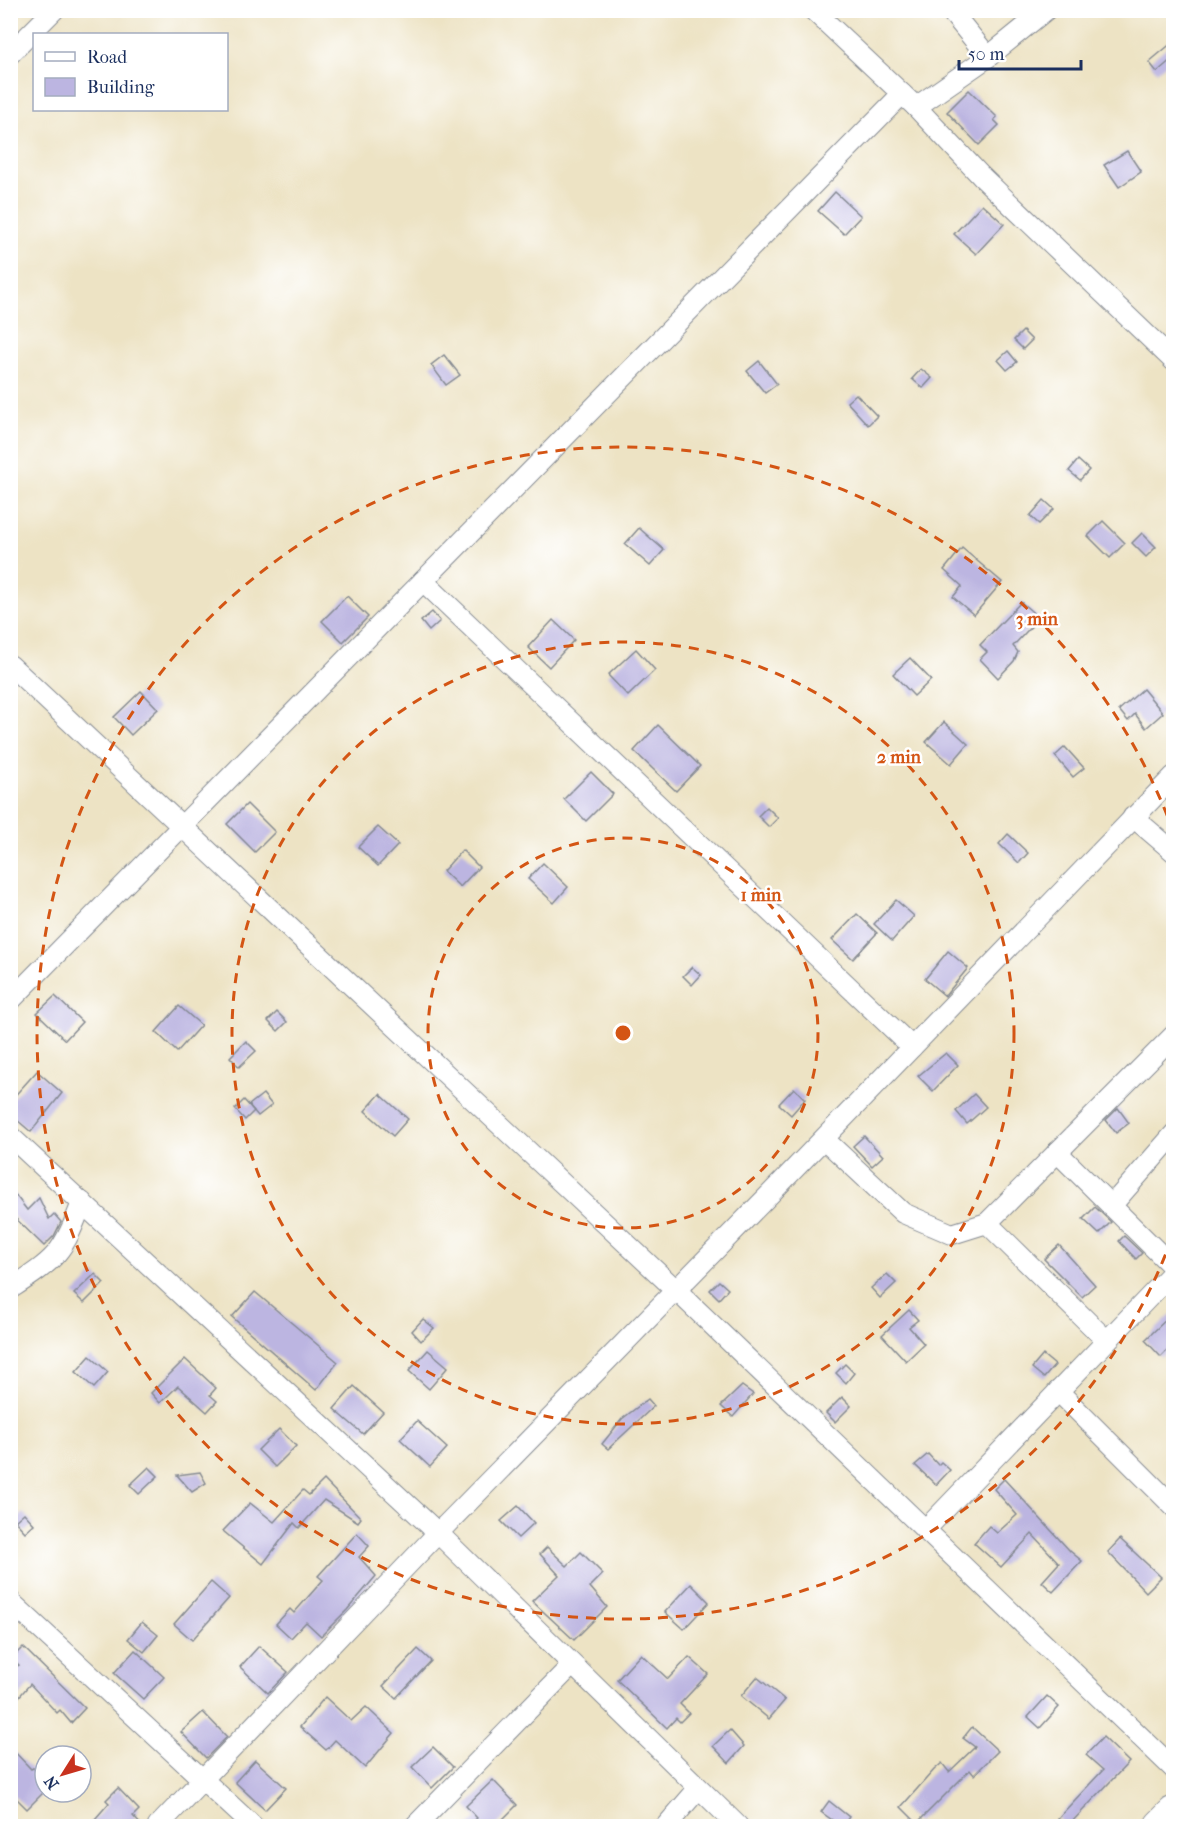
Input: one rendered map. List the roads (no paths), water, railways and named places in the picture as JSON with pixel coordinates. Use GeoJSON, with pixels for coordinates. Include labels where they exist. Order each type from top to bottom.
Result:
{"type":"FeatureCollection","features":[{"type":"Feature","properties":{"kind":"highway"},"geometry":{"type":"LineString","coordinates":[[1161,1827],[1173,1813]]}},
{"type":"Feature","properties":{"kind":"street"},"geometry":{"type":"LineString","coordinates":[[10,54],[54,10]]}},
{"type":"Feature","properties":{"kind":"street"},"geometry":{"type":"LineString","coordinates":[[813,10],[909,100],[981,176],[1173,361]]}},
{"type":"Feature","properties":{"kind":"street"},"geometry":{"type":"LineString","coordinates":[[950,10],[988,57]]}},
{"type":"Feature","properties":{"kind":"street"},"geometry":{"type":"LineString","coordinates":[[10,1001],[423,581],[909,100],[988,57],[1046,10]]}},
{"type":"Feature","properties":{"kind":"street"},"geometry":{"type":"LineString","coordinates":[[423,581],[912,1047]]}},
{"type":"Feature","properties":{"kind":"street"},"geometry":{"type":"LineString","coordinates":[[10,665],[676,1290],[1173,1769]]}},
{"type":"Feature","properties":{"kind":"street"},"geometry":{"type":"LineString","coordinates":[[158,1827],[438,1533],[1173,776]]}},
{"type":"Feature","properties":{"kind":"street"},"geometry":{"type":"LineString","coordinates":[[1133,817],[1173,852]]}},
{"type":"Feature","properties":{"kind":"street"},"geometry":{"type":"LineString","coordinates":[[824,1138],[903,1213],[952,1234],[987,1223],[1173,1035]]}},
{"type":"Feature","properties":{"kind":"street"},"geometry":{"type":"LineString","coordinates":[[1111,1206],[1173,1134]]}},
{"type":"Feature","properties":{"kind":"street"},"geometry":{"type":"LineString","coordinates":[[10,1136],[438,1533],[571,1666],[738,1827]]}},
{"type":"Feature","properties":{"kind":"street"},"geometry":{"type":"LineString","coordinates":[[925,1530],[1173,1269],[1057,1152]]}},
{"type":"Feature","properties":{"kind":"street"},"geometry":{"type":"LineString","coordinates":[[10,1289],[48,1265],[69,1238],[82,1202]]}},
{"type":"Feature","properties":{"kind":"street"},"geometry":{"type":"LineString","coordinates":[[987,1223],[1106,1340]]}},
{"type":"Feature","properties":{"kind":"street"},"geometry":{"type":"LineString","coordinates":[[1058,1391],[1173,1507]]}},
{"type":"Feature","properties":{"kind":"street"},"geometry":{"type":"LineString","coordinates":[[10,1601],[253,1827]]}},
{"type":"Feature","properties":{"kind":"street"},"geometry":{"type":"LineString","coordinates":[[427,1822],[571,1666]]}},
{"type":"Feature","properties":{"kind":"street"},"geometry":{"type":"LineString","coordinates":[[666,1827],[698,1789]]}}]}
